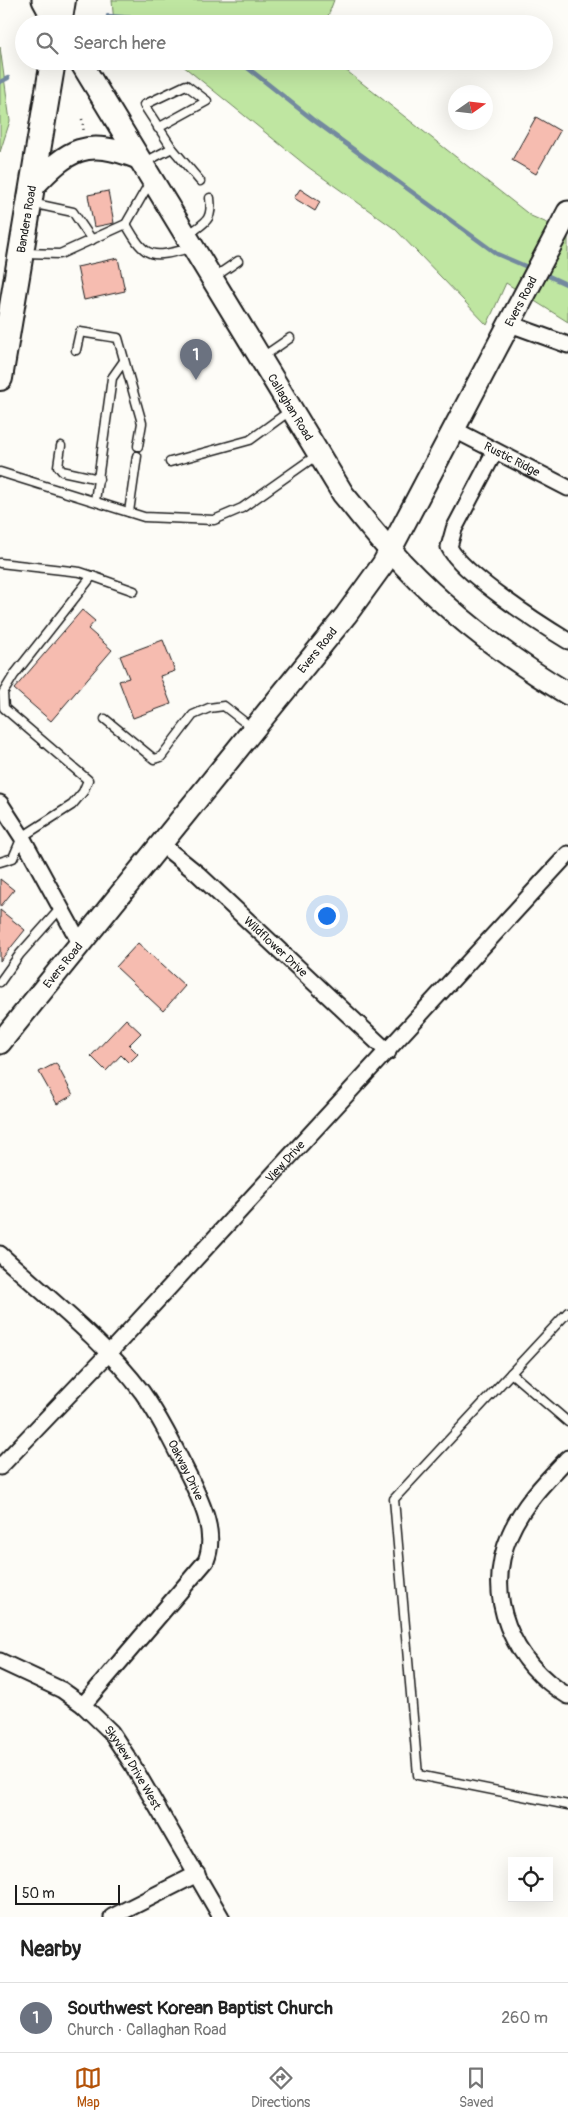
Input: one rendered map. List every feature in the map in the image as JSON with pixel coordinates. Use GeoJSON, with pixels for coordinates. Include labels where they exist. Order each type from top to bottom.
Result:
{"type":"FeatureCollection","features":[{"type":"Feature","properties":{"kind":"main road"},"geometry":{"type":"LineString","coordinates":[[43,0],[52,15]]}},
{"type":"Feature","properties":{"kind":"main road"},"geometry":{"type":"LineString","coordinates":[[60,15],[63,0]]}},
{"type":"Feature","properties":{"kind":"main road","name":"Bandera Road"},"geometry":{"type":"LineString","coordinates":[[0,378],[51,70]]}},
{"type":"Feature","properties":{"kind":"main road","name":"Callaghan Road"},"geometry":{"type":"LineString","coordinates":[[85,70],[343,494],[390,551],[426,587],[518,662],[568,694]]}},
{"type":"Feature","properties":{"kind":"main road"},"geometry":{"type":"LineString","coordinates":[[30,195],[44,174],[70,154],[86,147],[99,146],[143,167]]}},
{"type":"Feature","properties":{"kind":"main road","name":"Evers Road"},"geometry":{"type":"LineString","coordinates":[[0,1043],[346,615],[383,564],[565,218]]}},
{"type":"Feature","properties":{"kind":"street"},"geometry":{"type":"LineString","coordinates":[[510,324],[568,345]]}},
{"type":"Feature","properties":{"kind":"street","name":"Rustic Ridge"},"geometry":{"type":"LineString","coordinates":[[455,430],[568,488]]}},
{"type":"Feature","properties":{"kind":"street"},"geometry":{"type":"LineString","coordinates":[[495,451],[454,529],[449,547],[457,561],[516,607],[568,641]]}},
{"type":"Feature","properties":{"kind":"street"},"geometry":{"type":"LineString","coordinates":[[0,803],[22,838],[80,944]]}},
{"type":"Feature","properties":{"kind":"street","name":"Wildflower Drive"},"geometry":{"type":"LineString","coordinates":[[161,844],[205,881],[388,1052]]}},
{"type":"Feature","properties":{"kind":"street","name":"View Drive"},"geometry":{"type":"LineString","coordinates":[[0,1467],[108,1354],[388,1052],[568,854]]}},
{"type":"Feature","properties":{"kind":"street","name":"Oakway Drive"},"geometry":{"type":"LineString","coordinates":[[0,1254],[108,1354],[141,1391],[163,1425],[199,1498],[212,1545],[206,1561],[83,1705]]}},
{"type":"Feature","properties":{"kind":"street"},"geometry":{"type":"LineString","coordinates":[[568,1458],[524,1508],[510,1535],[502,1561],[500,1589],[509,1629],[532,1668],[550,1685],[568,1696]]}},
{"type":"Feature","properties":{"kind":"street","name":"Skyview Drive West"},"geometry":{"type":"LineString","coordinates":[[0,1662],[62,1690],[83,1705],[111,1732],[132,1764],[221,1917]]}},
{"type":"Feature","properties":{"kind":"street"},"geometry":{"type":"LineString","coordinates":[[112,1917],[197,1874]]}},
{"type":"Feature","properties":{"kind":"lane"},"geometry":{"type":"LineString","coordinates":[[158,128],[207,101],[186,85],[144,105],[158,128],[172,148],[200,181]]}},
{"type":"Feature","properties":{"kind":"lane"},"geometry":{"type":"LineString","coordinates":[[172,148],[143,167],[126,224],[138,246],[148,253],[163,255],[189,242],[208,220],[212,212],[210,198]]}},
{"type":"Feature","properties":{"kind":"lane"},"geometry":{"type":"LineString","coordinates":[[30,195],[72,212],[92,240]]}},
{"type":"Feature","properties":{"kind":"lane"},"geometry":{"type":"LineString","coordinates":[[21,253],[60,254],[126,224]]}},
{"type":"Feature","properties":{"kind":"lane"},"geometry":{"type":"LineString","coordinates":[[211,278],[238,261]]}},
{"type":"Feature","properties":{"kind":"lane"},"geometry":{"type":"LineString","coordinates":[[76,350],[80,332],[118,338],[142,424],[138,446]]}},
{"type":"Feature","properties":{"kind":"lane"},"geometry":{"type":"LineString","coordinates":[[260,359],[290,338]]}},
{"type":"Feature","properties":{"kind":"lane"},"geometry":{"type":"LineString","coordinates":[[95,501],[112,378],[124,361]]}},
{"type":"Feature","properties":{"kind":"lane"},"geometry":{"type":"LineString","coordinates":[[170,462],[250,440],[291,410]]}},
{"type":"Feature","properties":{"kind":"lane"},"geometry":{"type":"LineString","coordinates":[[61,446],[58,466],[62,471],[99,479]]}},
{"type":"Feature","properties":{"kind":"lane"},"geometry":{"type":"LineString","coordinates":[[0,472],[144,517],[214,520],[242,508],[318,454]]}},
{"type":"Feature","properties":{"kind":"lane"},"geometry":{"type":"LineString","coordinates":[[129,512],[137,456]]}},
{"type":"Feature","properties":{"kind":"lane"},"geometry":{"type":"LineString","coordinates":[[0,563],[80,572],[134,591]]}},
{"type":"Feature","properties":{"kind":"lane"},"geometry":{"type":"LineString","coordinates":[[0,862],[13,858],[22,838],[72,805],[84,792],[88,780],[4,708],[3,693],[14,675],[92,576]]}},
{"type":"Feature","properties":{"kind":"lane"},"geometry":{"type":"LineString","coordinates":[[105,719],[154,759],[161,757],[193,715],[209,708],[224,706],[254,729]]}},
{"type":"Feature","properties":{"kind":"lane"},"geometry":{"type":"LineString","coordinates":[[0,982],[20,954],[60,909]]}},
{"type":"Feature","properties":{"kind":"lane"},"geometry":{"type":"LineString","coordinates":[[568,1312],[394,1499],[418,1775],[568,1806]]}},
{"type":"Feature","properties":{"kind":"lane"},"geometry":{"type":"LineString","coordinates":[[511,1373],[568,1422]]}},
{"type":"Feature","properties":{"kind":"path"},"geometry":{"type":"LineString","coordinates":[[82,120],[84,133]]}},
{"type":"Feature","properties":{"kind":"green space"},"geometry":{"type":"Polygon","coordinates":[[[112,0],[334,0],[328,15],[113,15],[112,0]]]}},
{"type":"Feature","properties":{"kind":"green space"},"geometry":{"type":"Polygon","coordinates":[[[0,47],[10,121],[0,152],[0,47]]]}},
{"type":"Feature","properties":{"kind":"green space"},"geometry":{"type":"Polygon","coordinates":[[[188,70],[345,70],[531,216],[568,232],[568,322],[506,283],[487,325],[395,229],[308,167],[188,70]]]}},
{"type":"Feature","properties":{"kind":"building"},"geometry":{"type":"Polygon","coordinates":[[[536,117],[560,131],[536,174],[512,160],[536,117]]]}},
{"type":"Feature","properties":{"kind":"building"},"geometry":{"type":"Polygon","coordinates":[[[300,189],[320,202],[315,211],[294,198],[300,189]]]}},
{"type":"Feature","properties":{"kind":"building"},"geometry":{"type":"Polygon","coordinates":[[[108,191],[114,223],[94,227],[88,195],[108,191]]]}},
{"type":"Feature","properties":{"kind":"building"},"geometry":{"type":"Polygon","coordinates":[[[118,258],[125,291],[84,300],[77,267],[118,258]]]}},
{"type":"Feature","properties":{"kind":"building"},"geometry":{"type":"Polygon","coordinates":[[[82,610],[95,621],[88,629],[112,650],[51,721],[14,689],[82,610]]]}},
{"type":"Feature","properties":{"kind":"building"},"geometry":{"type":"Polygon","coordinates":[[[163,640],[175,671],[160,676],[171,704],[133,718],[119,681],[129,678],[120,656],[163,640]]]}},
{"type":"Feature","properties":{"kind":"building"},"geometry":{"type":"Polygon","coordinates":[[[0,879],[14,890],[0,907],[0,879]]]}},
{"type":"Feature","properties":{"kind":"building"},"geometry":{"type":"Polygon","coordinates":[[[0,910],[25,930],[0,961],[0,910]]]}},
{"type":"Feature","properties":{"kind":"building"},"geometry":{"type":"Polygon","coordinates":[[[138,943],[185,986],[163,1011],[116,967],[138,943]]]}},
{"type":"Feature","properties":{"kind":"building"},"geometry":{"type":"Polygon","coordinates":[[[126,1019],[141,1033],[129,1045],[138,1054],[129,1063],[121,1055],[106,1071],[91,1056],[126,1019]]]}},
{"type":"Feature","properties":{"kind":"building"},"geometry":{"type":"Polygon","coordinates":[[[56,1063],[73,1095],[57,1104],[39,1072],[56,1063]]]}},
{"type":"Feature","properties":{"kind":"waterway"},"geometry":{"type":"LineString","coordinates":[[250,70],[312,119],[497,254],[532,269]]}},
{"type":"Feature","properties":{"kind":"waterway"},"geometry":{"type":"LineString","coordinates":[[0,82],[8,78]]}},
{"type":"Feature","properties":{"kind":"waterway"},"geometry":{"type":"LineString","coordinates":[[542,273],[568,285]]}},
{"type":"Feature","properties":{"kind":"place","name":"Southwest Korean Baptist Church"},"geometry":{"type":"Point","coordinates":[196,380]}}]}
